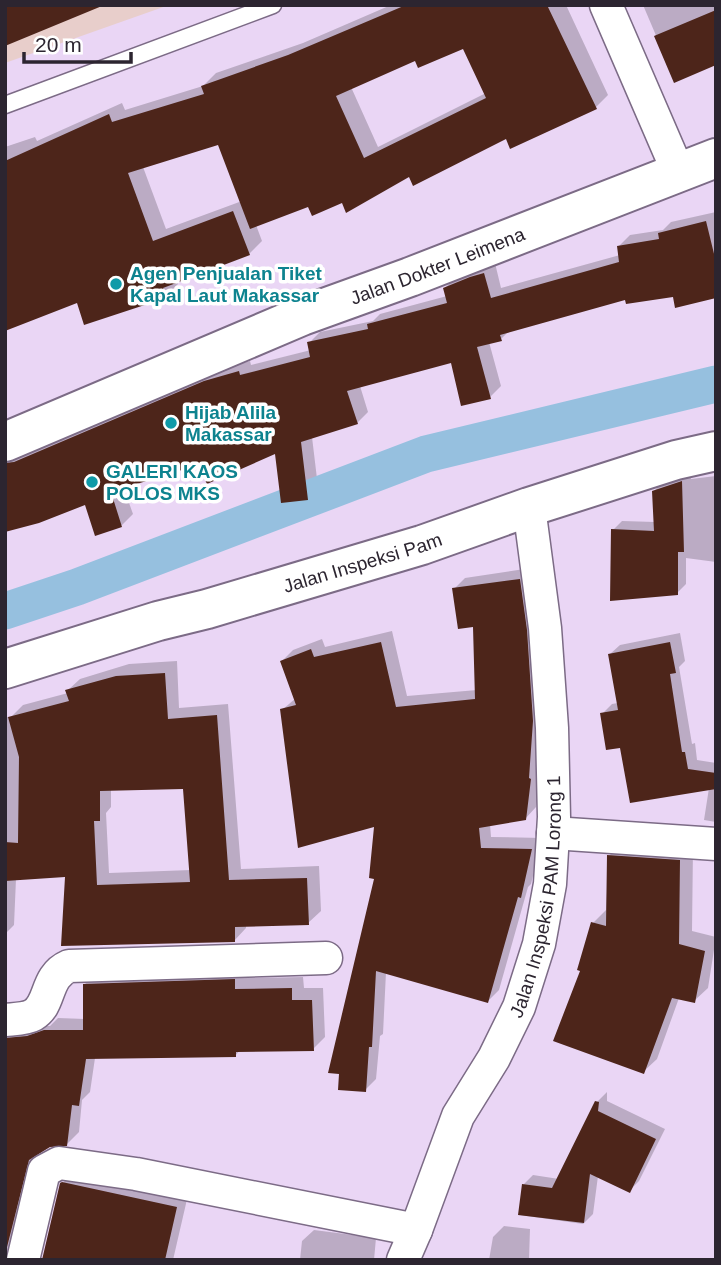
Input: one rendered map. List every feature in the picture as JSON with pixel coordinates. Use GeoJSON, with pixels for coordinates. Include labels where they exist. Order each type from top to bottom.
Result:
{"type":"FeatureCollection","features":[{"type":"Feature","properties":{"kind":"main road","name":"Jalan Dokter Leimena"},"geometry":{"type":"LineString","coordinates":[[5,442],[302,316],[716,158]]}},
{"type":"Feature","properties":{"kind":"main road","name":"Jalan Inspeksi Pam"},"geometry":{"type":"LineString","coordinates":[[5,669],[158,621],[219,606],[422,545],[529,507],[716,450]]}},
{"type":"Feature","properties":{"kind":"street"},"geometry":{"type":"LineString","coordinates":[[606,5],[679,174]]}},
{"type":"Feature","properties":{"kind":"street","name":"Jalan Inspeksi PAM Lorong 1"},"geometry":{"type":"LineString","coordinates":[[403,1260],[458,1116],[494,1058],[519,1007],[539,944],[550,884],[553,833],[552,728],[545,628],[529,507]]}},
{"type":"Feature","properties":{"kind":"street"},"geometry":{"type":"LineString","coordinates":[[553,833],[716,844]]}},
{"type":"Feature","properties":{"kind":"street"},"geometry":{"type":"LineString","coordinates":[[5,1020],[32,1016],[42,1008],[54,978],[60,970],[69,966],[326,958]]}},
{"type":"Feature","properties":{"kind":"street"},"geometry":{"type":"LineString","coordinates":[[23,1260],[44,1171],[59,1163],[136,1174],[416,1230]]}},
{"type":"Feature","properties":{"kind":"lane"},"geometry":{"type":"LineString","coordinates":[[5,105],[273,5]]}},
{"type":"Feature","properties":{"kind":"shaded area"},"geometry":{"type":"Polygon","coordinates":[[[5,5],[169,5],[5,63],[5,5]]]}},
{"type":"Feature","properties":{"kind":"building"},"geometry":{"type":"Polygon","coordinates":[[[5,5],[102,5],[102,6],[5,46],[5,5]]]}},
{"type":"Feature","properties":{"kind":"building"},"geometry":{"type":"Polygon","coordinates":[[[406,5],[547,5],[597,109],[510,149],[506,139],[413,186],[409,177],[346,213],[342,203],[312,216],[308,207],[250,229],[218,145],[128,173],[153,241],[233,211],[250,255],[163,288],[166,298],[84,325],[77,303],[5,331],[5,161],[109,114],[112,122],[204,94],[201,86],[288,55],[406,5]],[[463,49],[418,68],[415,61],[336,96],[364,158],[486,98],[463,49]]]}},
{"type":"Feature","properties":{"kind":"building"},"geometry":{"type":"Polygon","coordinates":[[[716,10],[716,65],[674,83],[654,36],[716,10]]]}},
{"type":"Feature","properties":{"kind":"building"},"geometry":{"type":"Polygon","coordinates":[[[706,221],[716,262],[716,298],[675,308],[673,297],[626,304],[625,300],[500,335],[502,341],[477,347],[491,399],[461,406],[451,363],[347,391],[358,424],[301,442],[308,500],[281,503],[275,454],[207,484],[198,465],[111,492],[122,527],[95,536],[85,505],[39,523],[5,532],[5,463],[14,462],[204,381],[310,357],[307,342],[368,329],[367,324],[447,303],[443,288],[470,277],[484,273],[491,298],[619,262],[617,246],[659,239],[658,233],[706,221]]]}},
{"type":"Feature","properties":{"kind":"building"},"geometry":{"type":"Polygon","coordinates":[[[682,481],[684,552],[678,552],[678,595],[610,601],[611,529],[654,531],[652,491],[682,481]]]}},
{"type":"Feature","properties":{"kind":"building"},"geometry":{"type":"Polygon","coordinates":[[[520,579],[527,630],[533,721],[526,820],[479,828],[481,848],[532,849],[521,898],[518,897],[488,1003],[376,971],[372,1047],[369,1047],[366,1092],[338,1090],[339,1074],[328,1073],[374,879],[369,878],[374,827],[298,848],[280,709],[296,705],[280,661],[311,649],[314,657],[381,642],[396,707],[475,699],[473,627],[458,629],[452,588],[520,579]]]}},
{"type":"Feature","properties":{"kind":"building"},"geometry":{"type":"Polygon","coordinates":[[[670,642],[676,673],[670,674],[682,752],[685,752],[688,769],[716,773],[716,789],[630,803],[620,748],[606,750],[600,713],[618,710],[608,654],[670,642]]]}},
{"type":"Feature","properties":{"kind":"building"},"geometry":{"type":"Polygon","coordinates":[[[165,673],[168,719],[217,715],[229,880],[307,878],[309,925],[235,927],[235,942],[61,946],[65,877],[5,881],[5,842],[18,843],[19,757],[8,717],[69,701],[65,690],[116,676],[165,673]],[[183,789],[100,791],[100,821],[94,821],[97,885],[190,882],[183,789]]]}},
{"type":"Feature","properties":{"kind":"building"},"geometry":{"type":"Polygon","coordinates":[[[607,855],[680,860],[679,944],[705,951],[695,1003],[672,998],[644,1074],[553,1041],[580,971],[577,970],[591,922],[606,926],[607,855]]]}},
{"type":"Feature","properties":{"kind":"building"},"geometry":{"type":"Polygon","coordinates":[[[235,979],[235,989],[292,988],[292,1000],[312,1000],[314,1051],[236,1052],[236,1057],[86,1059],[79,1106],[72,1105],[67,1146],[50,1147],[29,1160],[5,1255],[5,1038],[27,1036],[44,1030],[83,1030],[83,984],[235,979]]]}},
{"type":"Feature","properties":{"kind":"building"},"geometry":{"type":"Polygon","coordinates":[[[595,1101],[599,1102],[598,1111],[656,1139],[630,1193],[590,1174],[584,1223],[518,1215],[522,1184],[552,1188],[595,1101]]]}},
{"type":"Feature","properties":{"kind":"building"},"geometry":{"type":"Polygon","coordinates":[[[62,1182],[177,1207],[165,1260],[42,1260],[62,1182]]]}},
{"type":"Feature","properties":{"kind":"waterway"},"geometry":{"type":"LineString","coordinates":[[5,611],[77,587],[426,454],[716,384]]}},
{"type":"Feature","properties":{"kind":"place","name":"Agen Penjualan Tiket Kapal Laut Makassar"},"geometry":{"type":"Point","coordinates":[116,284]}},
{"type":"Feature","properties":{"kind":"place","name":"Hijab Alila Makassar"},"geometry":{"type":"Point","coordinates":[171,423]}},
{"type":"Feature","properties":{"kind":"place","name":"GALERI KAOS POLOS MKS"},"geometry":{"type":"Point","coordinates":[92,482]}}]}
